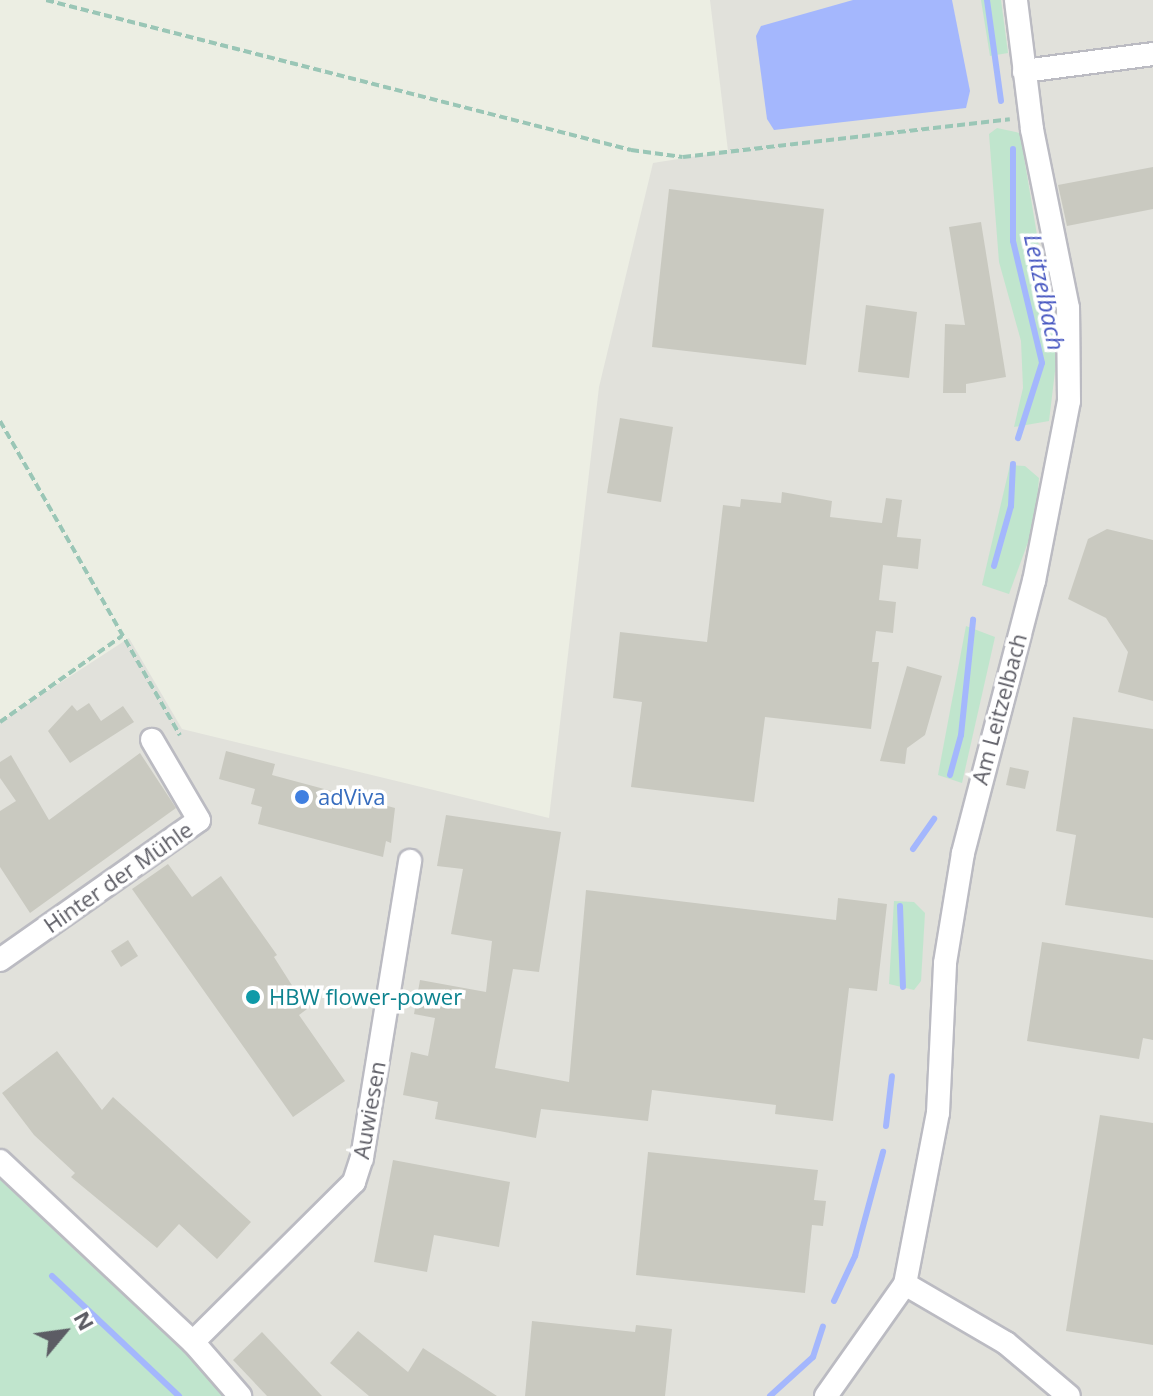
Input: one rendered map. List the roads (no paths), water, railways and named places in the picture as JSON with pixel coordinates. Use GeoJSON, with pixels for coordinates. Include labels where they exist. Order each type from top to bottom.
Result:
{"type":"FeatureCollection","features":[{"type":"Feature","properties":{"kind":"street","name":"Am Leitzelbach"},"geometry":{"type":"LineString","coordinates":[[826,1396],[905,1284],[938,1113],[945,963],[963,853],[1034,581],[1069,401],[1068,308],[1031,117],[1016,0]]}},
{"type":"Feature","properties":{"kind":"street"},"geometry":{"type":"LineString","coordinates":[[1024,71],[1153,54]]}},
{"type":"Feature","properties":{"kind":"street","name":"Hinter der Mühle"},"geometry":{"type":"LineString","coordinates":[[0,960],[199,820],[152,740]]}},
{"type":"Feature","properties":{"kind":"street","name":"Auwiesen"},"geometry":{"type":"LineString","coordinates":[[193,1342],[354,1182],[362,1158],[410,861]]}},
{"type":"Feature","properties":{"kind":"street"},"geometry":{"type":"LineString","coordinates":[[0,1161],[193,1342],[240,1396]]}},
{"type":"Feature","properties":{"kind":"street"},"geometry":{"type":"LineString","coordinates":[[905,1284],[1006,1343],[1069,1396]]}},
{"type":"Feature","properties":{"kind":"water"},"geometry":{"type":"Polygon","coordinates":[[[853,0],[952,0],[970,91],[966,108],[774,130],[767,119],[756,36],[761,26],[853,0]]]}},
{"type":"Feature","properties":{"kind":"waterway","name":"Leitzelbach"},"geometry":{"type":"LineString","coordinates":[[987,0],[1001,101]]}},
{"type":"Feature","properties":{"kind":"waterway","name":"Leitzelbach"},"geometry":{"type":"LineString","coordinates":[[1013,149],[1013,241],[1042,363],[1018,438]]}},
{"type":"Feature","properties":{"kind":"waterway","name":"Leitzelbach"},"geometry":{"type":"LineString","coordinates":[[994,566],[1011,506],[1013,464]]}},
{"type":"Feature","properties":{"kind":"waterway","name":"Leitzelbach"},"geometry":{"type":"LineString","coordinates":[[950,775],[961,735],[973,620]]}},
{"type":"Feature","properties":{"kind":"waterway","name":"Leitzelbach"},"geometry":{"type":"LineString","coordinates":[[913,849],[934,819]]}},
{"type":"Feature","properties":{"kind":"waterway","name":"Leitzelbach"},"geometry":{"type":"LineString","coordinates":[[900,906],[903,987]]}},
{"type":"Feature","properties":{"kind":"waterway","name":"Leitzelbach"},"geometry":{"type":"LineString","coordinates":[[886,1126],[892,1076]]}},
{"type":"Feature","properties":{"kind":"waterway","name":"Leitzelbach"},"geometry":{"type":"LineString","coordinates":[[834,1301],[855,1256],[883,1152]]}},
{"type":"Feature","properties":{"kind":"waterway"},"geometry":{"type":"LineString","coordinates":[[52,1276],[179,1396]]}},
{"type":"Feature","properties":{"kind":"waterway","name":"Leitzelbach"},"geometry":{"type":"LineString","coordinates":[[770,1396],[813,1357],[823,1327]]}},
{"type":"Feature","properties":{"kind":"place","name":"adViva"},"geometry":{"type":"Point","coordinates":[302,797]}},
{"type":"Feature","properties":{"kind":"place","name":"HBW flower-power"},"geometry":{"type":"Point","coordinates":[253,997]}}]}
